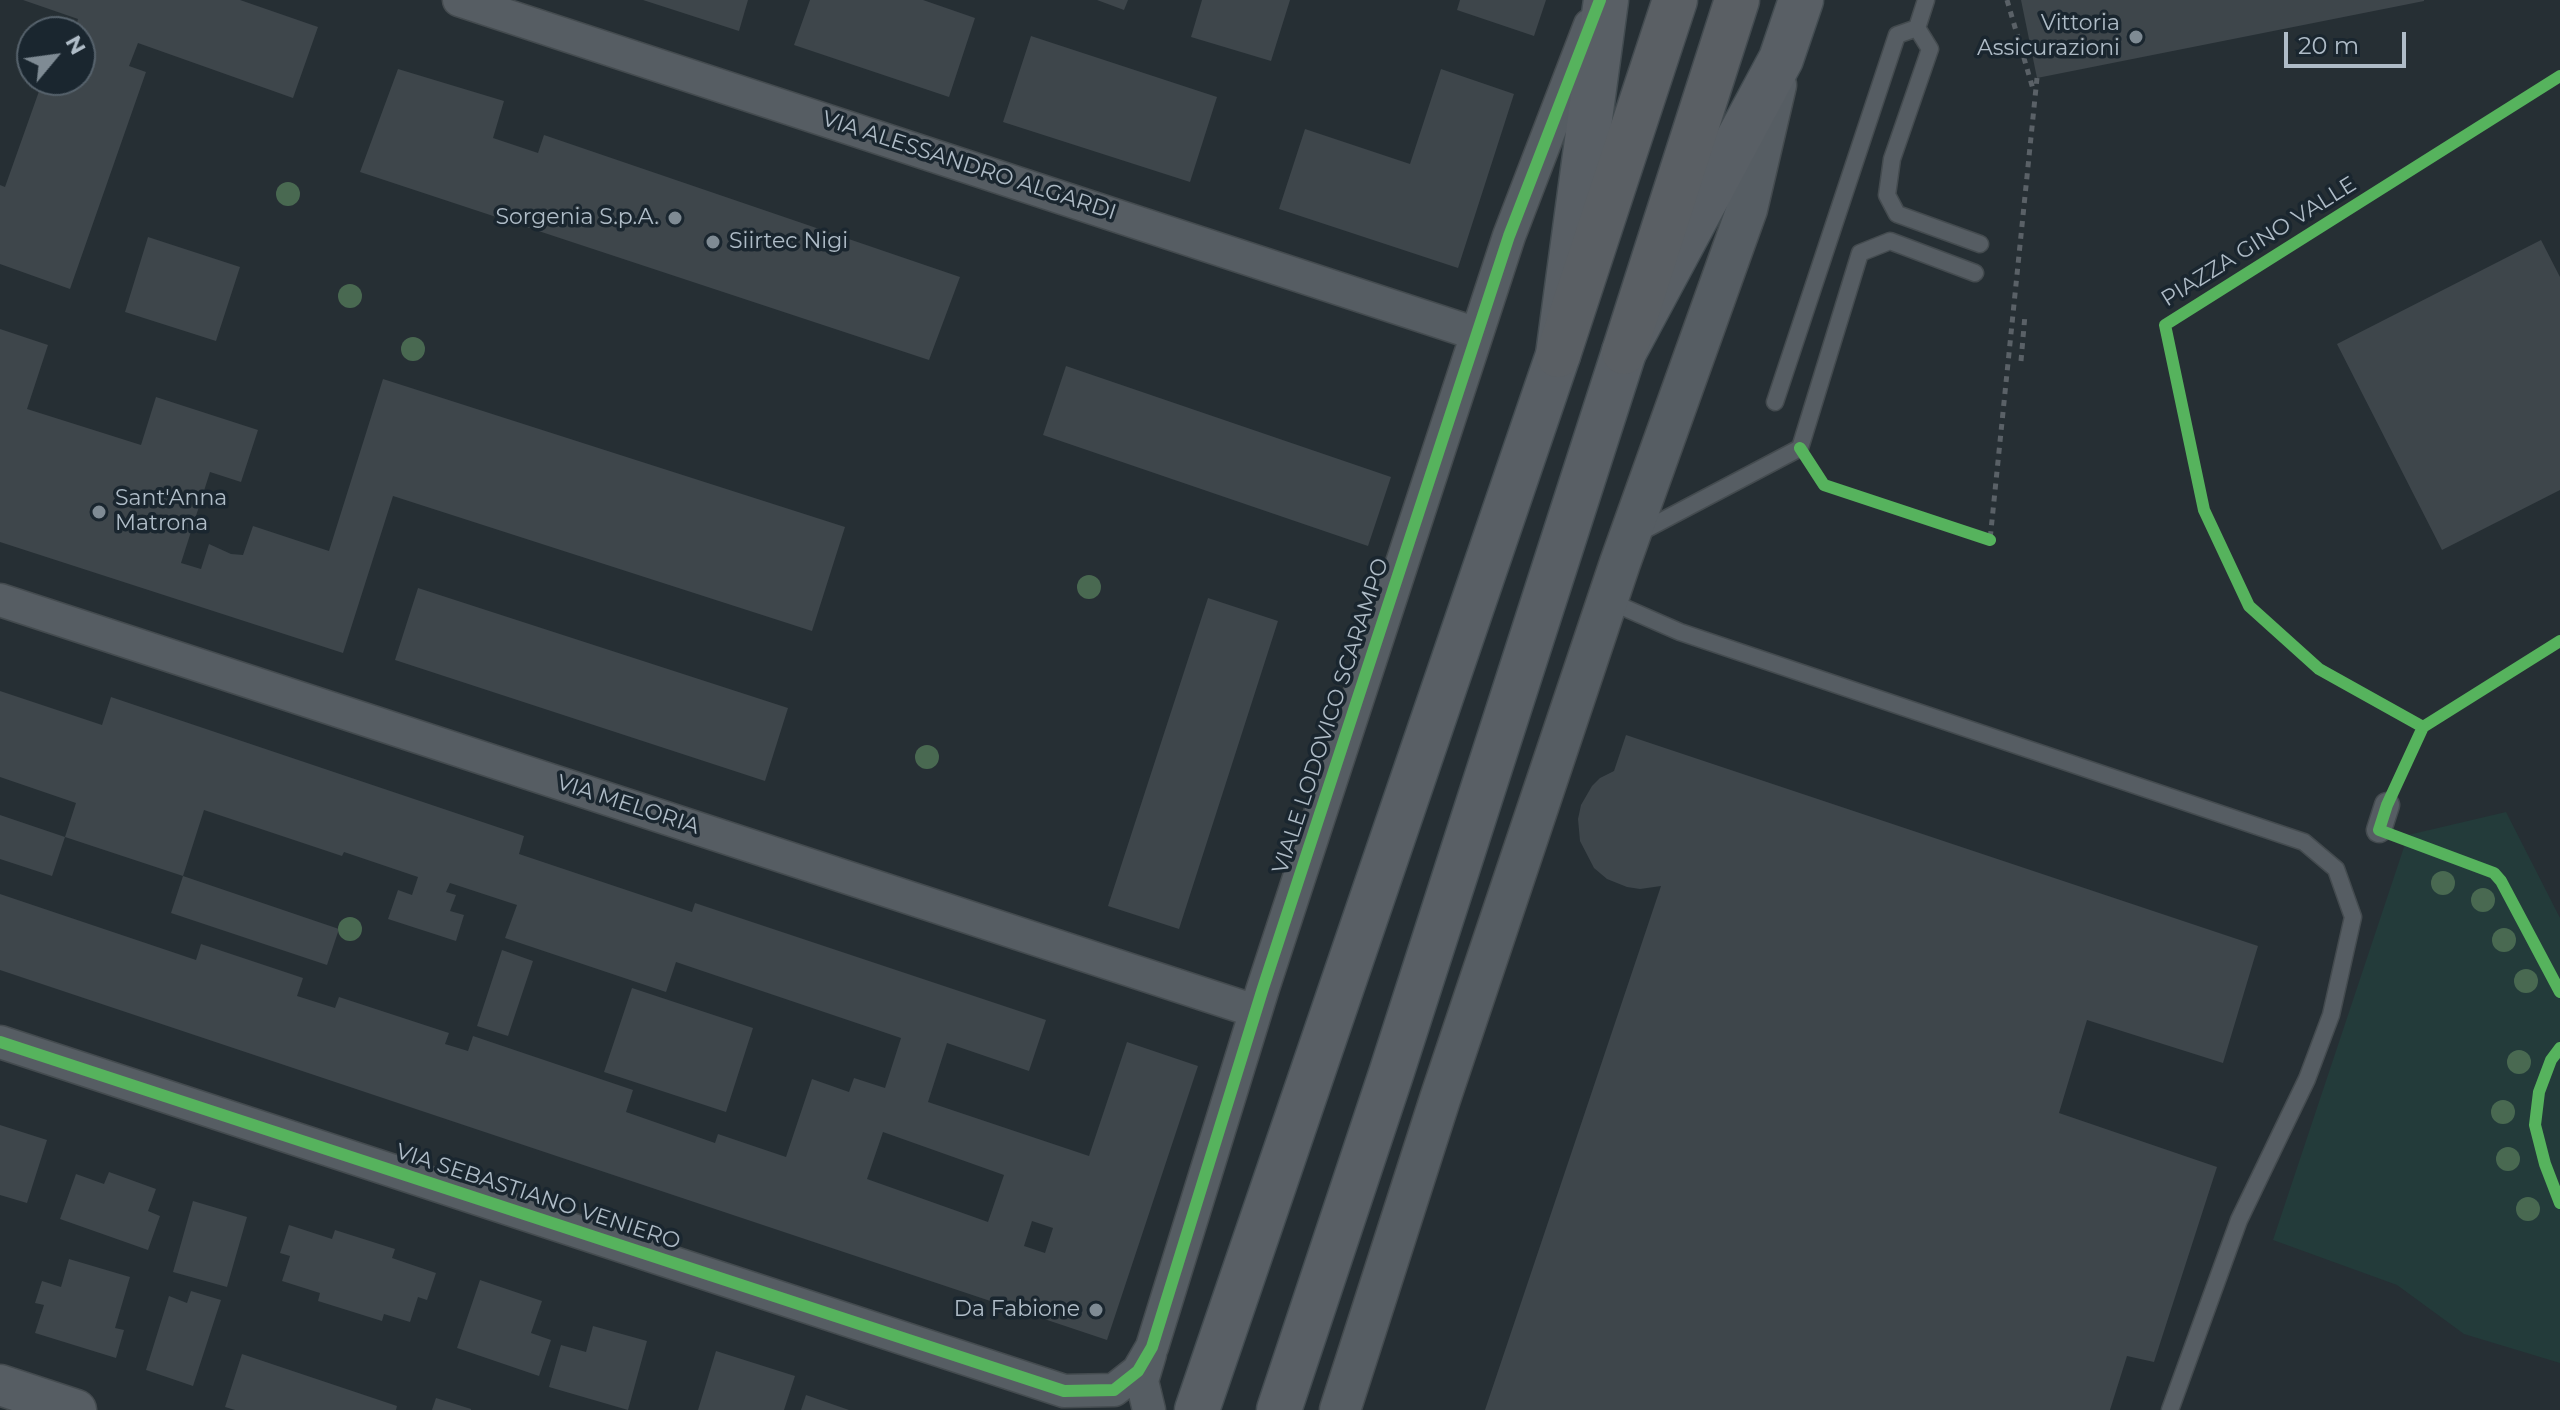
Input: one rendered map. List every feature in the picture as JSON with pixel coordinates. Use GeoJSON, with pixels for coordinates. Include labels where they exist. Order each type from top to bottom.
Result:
{"type":"FeatureCollection","features":[{"type":"Feature","properties":{"kind":"highway"},"geometry":{"type":"LineString","coordinates":[[1558,355],[1675,0]]}},
{"type":"Feature","properties":{"kind":"highway"},"geometry":{"type":"LineString","coordinates":[[1624,352],[1737,0]]}},
{"type":"Feature","properties":{"kind":"main road"},"geometry":{"type":"LineString","coordinates":[[1197,1410],[1558,355],[1603,0]]}},
{"type":"Feature","properties":{"kind":"main road"},"geometry":{"type":"LineString","coordinates":[[1279,1410],[1624,352],[1781,59],[1801,0]]}},
{"type":"Feature","properties":{"kind":"street","name":"VIA ALESSANDRO ALGARDI"},"geometry":{"type":"LineString","coordinates":[[459,0],[1477,334]]}},
{"type":"Feature","properties":{"kind":"street","name":"VIALE LODOVICO SCARAMPO"},"geometry":{"type":"LineString","coordinates":[[1149,1410],[1142,1381],[1255,1011],[1509,236],[1603,0]]}},
{"type":"Feature","properties":{"kind":"street"},"geometry":{"type":"LineString","coordinates":[[1340,1410],[1450,1069],[1628,539],[1747,209],[1781,59]]}},
{"type":"Feature","properties":{"kind":"street","name":"VIA MELORIA"},"geometry":{"type":"LineString","coordinates":[[0,600],[1255,1011]]}},
{"type":"Feature","properties":{"kind":"street"},"geometry":{"type":"LineString","coordinates":[[2379,830],[2387,805]]}},
{"type":"Feature","properties":{"kind":"street","name":"VIA SEBASTIANO VENIERO"},"geometry":{"type":"LineString","coordinates":[[0,1042],[1064,1391]]}},
{"type":"Feature","properties":{"kind":"street","name":"VIALE LODOVICO SCARAMPO"},"geometry":{"type":"LineString","coordinates":[[1064,1391],[1114,1390],[1138,1371],[1152,1347]]}},
{"type":"Feature","properties":{"kind":"street"},"geometry":{"type":"LineString","coordinates":[[0,1385],[76,1410]]}},
{"type":"Feature","properties":{"kind":"lane"},"geometry":{"type":"LineString","coordinates":[[1926,0],[1917,28],[1930,49],[1892,159],[1887,195],[1897,214],[1980,244]]}},
{"type":"Feature","properties":{"kind":"lane"},"geometry":{"type":"LineString","coordinates":[[1775,402],[1897,35],[1917,28]]}},
{"type":"Feature","properties":{"kind":"lane"},"geometry":{"type":"LineString","coordinates":[[1628,539],[1800,448],[1860,253],[1890,241],[1975,273]]}},
{"type":"Feature","properties":{"kind":"lane"},"geometry":{"type":"LineString","coordinates":[[1608,600],[1680,632],[2304,842],[2336,869],[2353,917],[2331,1015],[2307,1079],[2239,1220],[2170,1410]]}},
{"type":"Feature","properties":{"kind":"path"},"geometry":{"type":"LineString","coordinates":[[2007,0],[2034,94]]}},
{"type":"Feature","properties":{"kind":"path"},"geometry":{"type":"LineString","coordinates":[[1800,448],[1824,485],[1990,540],[2037,78]]}},
{"type":"Feature","properties":{"kind":"path"},"geometry":{"type":"LineString","coordinates":[[2021,361],[2025,315]]}},
{"type":"Feature","properties":{"kind":"path"},"geometry":{"type":"LineString","coordinates":[[2387,805],[2423,727],[2560,641]]}},
{"type":"Feature","properties":{"kind":"green space"},"geometry":{"type":"Polygon","coordinates":[[[2506,812],[2560,918],[2560,1363],[2464,1334],[2397,1285],[2273,1240],[2408,835],[2506,812]]]}},
{"type":"Feature","properties":{"kind":"building"},"geometry":{"type":"Polygon","coordinates":[[[23,0],[240,0],[318,27],[293,98],[138,43],[129,66],[146,72],[70,289],[0,264],[0,185],[5,187],[37,96],[96,96],[96,16],[69,16],[23,0]]]}},
{"type":"Feature","properties":{"kind":"building"},"geometry":{"type":"Polygon","coordinates":[[[643,0],[748,0],[739,31],[643,0]]]}},
{"type":"Feature","properties":{"kind":"building"},"geometry":{"type":"Polygon","coordinates":[[[810,0],[923,0],[975,18],[949,97],[794,45],[810,0]]]}},
{"type":"Feature","properties":{"kind":"building"},"geometry":{"type":"Polygon","coordinates":[[[1097,0],[1128,0],[1124,10],[1097,0]]]}},
{"type":"Feature","properties":{"kind":"building"},"geometry":{"type":"Polygon","coordinates":[[[1202,0],[1290,0],[1271,61],[1191,37],[1202,0]]]}},
{"type":"Feature","properties":{"kind":"building"},"geometry":{"type":"Polygon","coordinates":[[[1460,0],[1546,0],[1534,36],[1457,10],[1460,0]]]}},
{"type":"Feature","properties":{"kind":"building","name":"Vittoria Assicurazioni"},"geometry":{"type":"Polygon","coordinates":[[[2021,0],[2424,0],[2424,1],[2037,78],[2021,0]]]}},
{"type":"Feature","properties":{"kind":"building"},"geometry":{"type":"Polygon","coordinates":[[[1031,36],[1217,97],[1190,182],[1003,122],[1031,36]]]}},
{"type":"Feature","properties":{"kind":"building","name":"Siirtec Nigi"},"geometry":{"type":"Polygon","coordinates":[[[398,69],[504,101],[493,138],[538,153],[544,135],[960,277],[929,360],[360,172],[398,69]]]}},
{"type":"Feature","properties":{"kind":"building"},"geometry":{"type":"Polygon","coordinates":[[[1441,69],[1514,94],[1458,268],[1279,209],[1305,129],[1410,164],[1441,69]]]}},
{"type":"Feature","properties":{"kind":"building"},"geometry":{"type":"Polygon","coordinates":[[[148,237],[240,267],[216,341],[125,312],[148,237]]]}},
{"type":"Feature","properties":{"kind":"building"},"geometry":{"type":"Polygon","coordinates":[[[2541,240],[2560,277],[2560,490],[2442,550],[2337,344],[2541,240]]]}},
{"type":"Feature","properties":{"kind":"building"},"geometry":{"type":"Polygon","coordinates":[[[0,329],[48,345],[27,409],[141,445],[156,397],[258,430],[241,482],[210,472],[181,563],[201,569],[209,544],[231,554],[243,555],[253,526],[329,551],[383,379],[845,527],[812,631],[393,496],[343,653],[0,542],[0,329]]]}},
{"type":"Feature","properties":{"kind":"building"},"geometry":{"type":"Polygon","coordinates":[[[1066,366],[1391,477],[1368,546],[1043,435],[1066,366]]]}},
{"type":"Feature","properties":{"kind":"building"},"geometry":{"type":"Polygon","coordinates":[[[418,588],[788,708],[765,781],[395,660],[418,588]]]}},
{"type":"Feature","properties":{"kind":"building"},"geometry":{"type":"Polygon","coordinates":[[[1208,598],[1278,621],[1179,929],[1108,906],[1208,598]]]}},
{"type":"Feature","properties":{"kind":"building"},"geometry":{"type":"Polygon","coordinates":[[[0,691],[102,725],[111,697],[524,836],[519,854],[692,912],[695,903],[1046,1020],[1029,1071],[947,1043],[928,1102],[1089,1156],[1127,1042],[1198,1066],[1107,1340],[0,970],[0,894],[196,960],[201,944],[303,978],[297,996],[335,1008],[339,997],[449,1033],[445,1044],[468,1051],[473,1036],[633,1090],[626,1112],[715,1143],[718,1134],[786,1157],[812,1079],[849,1092],[854,1078],[885,1088],[901,1038],[676,962],[666,992],[505,938],[517,905],[450,883],[446,892],[456,895],[450,911],[464,915],[456,941],[388,919],[398,890],[412,895],[418,877],[344,852],[342,856],[204,810],[183,876],[65,837],[76,803],[0,777],[0,691]],[[883,1132],[867,1179],[988,1222],[1004,1175],[883,1132]],[[1032,1221],[1024,1246],[1045,1253],[1053,1228],[1032,1221]]]}},
{"type":"Feature","properties":{"kind":"building"},"geometry":{"type":"Polygon","coordinates":[[[1626,735],[2258,946],[2223,1063],[2087,1020],[2059,1113],[2217,1167],[2154,1362],[2127,1356],[2110,1410],[1485,1410],[1661,886],[1640,889],[1607,879],[1594,868],[1580,841],[1578,819],[1581,805],[1592,786],[1614,771],[1626,735]]]}},
{"type":"Feature","properties":{"kind":"building"},"geometry":{"type":"Polygon","coordinates":[[[0,815],[65,837],[52,876],[0,859],[0,815]]]}},
{"type":"Feature","properties":{"kind":"building"},"geometry":{"type":"Polygon","coordinates":[[[183,876],[339,929],[327,965],[171,913],[183,876]]]}},
{"type":"Feature","properties":{"kind":"building"},"geometry":{"type":"Polygon","coordinates":[[[502,950],[533,961],[508,1036],[477,1026],[502,950]]]}},
{"type":"Feature","properties":{"kind":"building"},"geometry":{"type":"Polygon","coordinates":[[[632,988],[753,1028],[726,1112],[604,1072],[632,988]]]}},
{"type":"Feature","properties":{"kind":"building"},"geometry":{"type":"Polygon","coordinates":[[[0,1125],[47,1140],[27,1203],[0,1195],[0,1125]]]}},
{"type":"Feature","properties":{"kind":"building"},"geometry":{"type":"Polygon","coordinates":[[[109,1172],[156,1189],[148,1211],[160,1216],[148,1250],[60,1219],[76,1174],[104,1184],[109,1172]]]}},
{"type":"Feature","properties":{"kind":"building"},"geometry":{"type":"Polygon","coordinates":[[[193,1201],[247,1217],[227,1287],[173,1272],[193,1201]]]}},
{"type":"Feature","properties":{"kind":"building"},"geometry":{"type":"Polygon","coordinates":[[[289,1225],[332,1239],[335,1230],[395,1249],[392,1258],[436,1273],[427,1300],[418,1297],[410,1322],[384,1314],[382,1321],[318,1301],[320,1293],[282,1281],[290,1256],[280,1253],[289,1225]]]}},
{"type":"Feature","properties":{"kind":"building"},"geometry":{"type":"Polygon","coordinates":[[[69,1259],[130,1277],[115,1328],[124,1330],[116,1358],[35,1333],[44,1305],[35,1303],[42,1281],[61,1287],[69,1259]]]}},
{"type":"Feature","properties":{"kind":"building"},"geometry":{"type":"Polygon","coordinates":[[[480,1280],[542,1301],[531,1333],[551,1340],[539,1376],[457,1348],[480,1280]]]}},
{"type":"Feature","properties":{"kind":"building"},"geometry":{"type":"Polygon","coordinates":[[[191,1291],[221,1300],[193,1386],[146,1370],[169,1296],[187,1303],[191,1291]]]}},
{"type":"Feature","properties":{"kind":"building"},"geometry":{"type":"Polygon","coordinates":[[[593,1326],[647,1341],[628,1410],[549,1387],[561,1345],[586,1352],[593,1326]]]}},
{"type":"Feature","properties":{"kind":"building"},"geometry":{"type":"Polygon","coordinates":[[[716,1351],[795,1376],[784,1410],[698,1410],[716,1351]]]}},
{"type":"Feature","properties":{"kind":"building"},"geometry":{"type":"Polygon","coordinates":[[[242,1354],[397,1406],[396,1410],[235,1410],[225,1407],[242,1354]]]}},
{"type":"Feature","properties":{"kind":"building"},"geometry":{"type":"Polygon","coordinates":[[[806,1395],[849,1410],[801,1410],[806,1395]]]}},
{"type":"Feature","properties":{"kind":"building"},"geometry":{"type":"Polygon","coordinates":[[[436,1398],[471,1409],[471,1410],[432,1410],[436,1398]]]}},
{"type":"Feature","properties":{"kind":"cycle path"},"geometry":{"type":"LineString","coordinates":[[0,1042],[1064,1391],[1114,1390],[1138,1371],[1152,1347],[1263,988],[1509,236],[1600,0]]}},
{"type":"Feature","properties":{"kind":"cycle path","name":"PIAZZA GINO VALLE"},"geometry":{"type":"LineString","coordinates":[[2423,727],[2319,669],[2249,606],[2204,510],[2165,325],[2560,76]]}},
{"type":"Feature","properties":{"kind":"cycle path"},"geometry":{"type":"LineString","coordinates":[[1800,448],[1824,485],[1990,540]]}},
{"type":"Feature","properties":{"kind":"cycle path"},"geometry":{"type":"LineString","coordinates":[[2560,641],[2423,727],[2387,805],[2379,830],[2494,873],[2560,992]]}},
{"type":"Feature","properties":{"kind":"cycle path"},"geometry":{"type":"LineString","coordinates":[[2560,1048],[2551,1060],[2539,1092],[2535,1125],[2560,1203]]}},
{"type":"Feature","properties":{"kind":"place","name":"Vittoria Assicurazioni"},"geometry":{"type":"Point","coordinates":[2136,37]}},
{"type":"Feature","properties":{"kind":"place","name":"Sorgenia S.p.A."},"geometry":{"type":"Point","coordinates":[675,218]}},
{"type":"Feature","properties":{"kind":"place","name":"Siirtec Nigi"},"geometry":{"type":"Point","coordinates":[713,242]}},
{"type":"Feature","properties":{"kind":"place","name":"Sant'Anna Matrona"},"geometry":{"type":"Point","coordinates":[99,512]}},
{"type":"Feature","properties":{"kind":"place","name":"Da Fabione"},"geometry":{"type":"Point","coordinates":[1096,1310]}}]}
